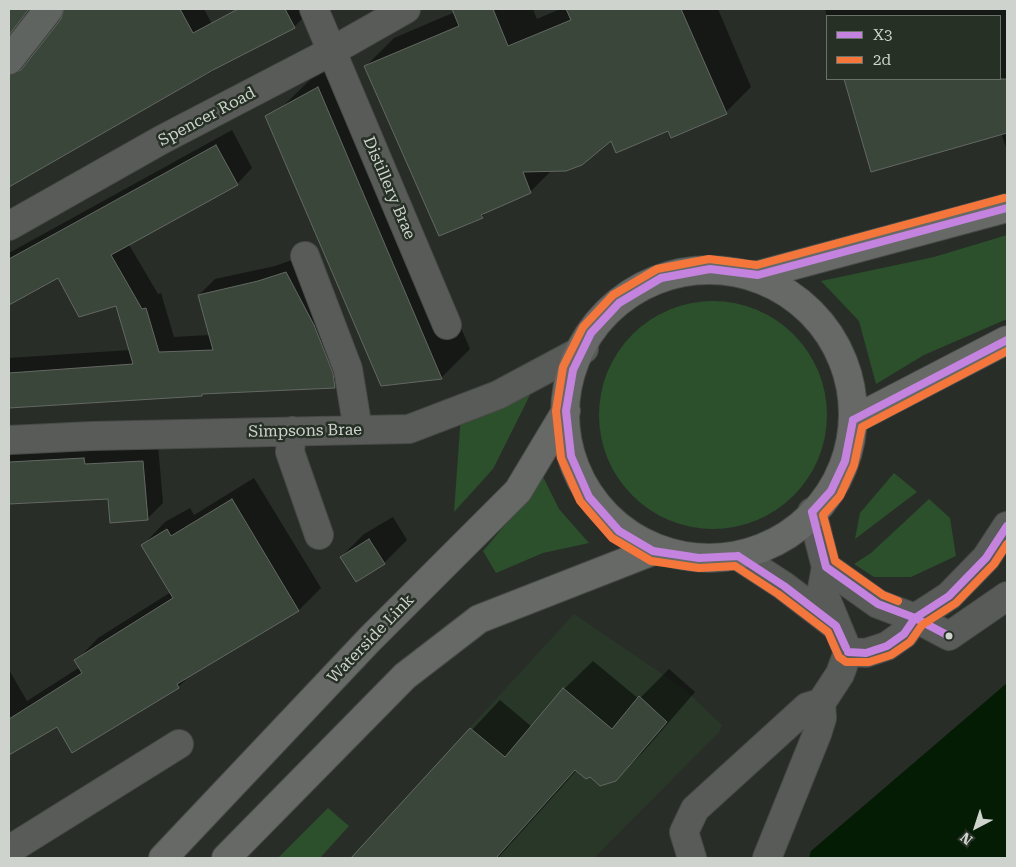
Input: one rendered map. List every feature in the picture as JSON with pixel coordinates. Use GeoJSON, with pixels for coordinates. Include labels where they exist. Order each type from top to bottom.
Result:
{"type":"FeatureCollection","features":[{"type":"Feature","properties":{"kind":"highway"},"geometry":{"type":"LineString","coordinates":[[758,275],[798,298],[826,327],[844,361],[854,420],[845,461],[831,491],[812,512],[779,542],[738,556],[699,558],[653,551],[618,531],[589,497],[571,456],[566,411],[573,370],[591,334],[619,303],[662,278],[710,269],[758,275],[1007,208]]}},
{"type":"Feature","properties":{"kind":"highway"},"geometry":{"type":"LineString","coordinates":[[854,420],[1007,340]]}},
{"type":"Feature","properties":{"kind":"highway","name":"Waterside Link"},"geometry":{"type":"LineString","coordinates":[[163,858],[369,640],[518,491],[566,411]]}},
{"type":"Feature","properties":{"kind":"highway"},"geometry":{"type":"LineString","coordinates":[[226,858],[405,676],[479,618],[653,551]]}},
{"type":"Feature","properties":{"kind":"main road"},"geometry":{"type":"LineString","coordinates":[[9,59],[49,9]]}},
{"type":"Feature","properties":{"kind":"street","name":"Distillery Brae"},"geometry":{"type":"LineString","coordinates":[[314,9],[446,325]]}},
{"type":"Feature","properties":{"kind":"street","name":"Spencer Road"},"geometry":{"type":"LineString","coordinates":[[9,226],[163,140],[332,51],[406,9]]}},
{"type":"Feature","properties":{"kind":"street"},"geometry":{"type":"LineString","coordinates":[[305,256],[348,369],[358,430]]}},
{"type":"Feature","properties":{"kind":"street","name":"Simpsons Brae"},"geometry":{"type":"LineString","coordinates":[[9,440],[409,429],[498,395],[584,349]]}},
{"type":"Feature","properties":{"kind":"street"},"geometry":{"type":"LineString","coordinates":[[292,431],[290,452],[319,535]]}},
{"type":"Feature","properties":{"kind":"street"},"geometry":{"type":"LineString","coordinates":[[767,858],[817,734],[822,718],[821,703],[840,674],[848,652],[822,589],[826,567],[812,512]]}},
{"type":"Feature","properties":{"kind":"street"},"geometry":{"type":"LineString","coordinates":[[848,652],[866,653],[886,646],[904,634],[915,618],[949,596],[986,558],[1007,526]]}},
{"type":"Feature","properties":{"kind":"street"},"geometry":{"type":"LineString","coordinates":[[738,556],[784,586],[836,626]]}},
{"type":"Feature","properties":{"kind":"street"},"geometry":{"type":"LineString","coordinates":[[826,567],[878,604],[915,618],[949,636],[1007,596]]}},
{"type":"Feature","properties":{"kind":"street"},"geometry":{"type":"LineString","coordinates":[[690,858],[684,832],[695,809],[807,707],[821,703]]}},
{"type":"Feature","properties":{"kind":"street"},"geometry":{"type":"LineString","coordinates":[[12,848],[179,744]]}},
{"type":"Feature","properties":{"kind":"shaded area"},"geometry":{"type":"Polygon","coordinates":[[[574,614],[684,689],[722,725],[720,731],[594,858],[350,858],[574,614]]]}},
{"type":"Feature","properties":{"kind":"shaded area"},"geometry":{"type":"Polygon","coordinates":[[[1007,683],[1007,858],[809,858],[811,851],[1007,683]]]}},
{"type":"Feature","properties":{"kind":"green space"},"geometry":{"type":"Polygon","coordinates":[[[1007,235],[1007,319],[924,355],[876,384],[859,321],[821,281],[934,257],[1007,235]]]}},
{"type":"Feature","properties":{"kind":"green space"},"geometry":{"type":"Polygon","coordinates":[[[702,301],[724,301],[746,306],[767,314],[794,334],[814,361],[825,393],[827,415],[825,437],[814,469],[794,496],[767,516],[746,524],[724,529],[702,529],[680,524],[659,516],[632,496],[612,469],[604,448],[599,426],[599,404],[604,382],[612,361],[632,334],[659,314],[680,306],[702,301]]]}},
{"type":"Feature","properties":{"kind":"green space"},"geometry":{"type":"Polygon","coordinates":[[[531,393],[493,469],[454,512],[461,414],[531,393]]]}},
{"type":"Feature","properties":{"kind":"green space"},"geometry":{"type":"Polygon","coordinates":[[[894,473],[917,492],[855,539],[860,513],[894,473]]]}},
{"type":"Feature","properties":{"kind":"green space"},"geometry":{"type":"Polygon","coordinates":[[[543,477],[559,509],[589,543],[543,553],[496,573],[483,551],[543,477]]]}},
{"type":"Feature","properties":{"kind":"green space"},"geometry":{"type":"Polygon","coordinates":[[[929,499],[950,518],[956,556],[911,577],[874,577],[854,564],[871,553],[929,499]]]}},
{"type":"Feature","properties":{"kind":"green space"},"geometry":{"type":"Polygon","coordinates":[[[328,808],[349,826],[320,858],[278,858],[328,808]]]}},
{"type":"Feature","properties":{"kind":"building"},"geometry":{"type":"Polygon","coordinates":[[[9,9],[29,9],[9,35],[9,9]]]}},
{"type":"Feature","properties":{"kind":"building"},"geometry":{"type":"Polygon","coordinates":[[[64,9],[180,9],[193,33],[238,9],[285,9],[295,28],[213,70],[9,187],[9,75],[21,70],[61,19],[64,9]]]}},
{"type":"Feature","properties":{"kind":"building"},"geometry":{"type":"Polygon","coordinates":[[[452,9],[493,9],[508,46],[571,20],[566,9],[681,9],[727,114],[671,138],[668,131],[616,153],[611,141],[582,165],[566,171],[523,172],[531,193],[481,215],[483,218],[439,236],[364,66],[459,26],[452,9]]]}},
{"type":"Feature","properties":{"kind":"building"},"geometry":{"type":"Polygon","coordinates":[[[1007,79],[1007,133],[871,172],[844,80],[1007,79]]]}},
{"type":"Feature","properties":{"kind":"building"},"geometry":{"type":"Polygon","coordinates":[[[318,87],[442,379],[381,386],[265,116],[318,87]]]}},
{"type":"Feature","properties":{"kind":"building"},"geometry":{"type":"Polygon","coordinates":[[[216,145],[238,185],[111,255],[142,309],[146,308],[159,352],[213,350],[198,295],[258,281],[286,272],[314,325],[333,373],[335,388],[202,394],[202,396],[9,408],[9,373],[133,364],[116,306],[79,317],[58,278],[9,305],[9,259],[216,145]]]}},
{"type":"Feature","properties":{"kind":"building"},"geometry":{"type":"Polygon","coordinates":[[[84,458],[85,464],[143,461],[148,520],[110,523],[108,499],[9,504],[9,462],[84,458]]]}},
{"type":"Feature","properties":{"kind":"building"},"geometry":{"type":"Polygon","coordinates":[[[232,499],[299,611],[177,684],[179,688],[72,753],[57,727],[9,755],[9,719],[82,673],[74,660],[173,598],[141,545],[167,529],[171,536],[232,499]]]}},
{"type":"Feature","properties":{"kind":"building"},"geometry":{"type":"Polygon","coordinates":[[[369,539],[385,564],[356,582],[340,557],[369,539]]]}},
{"type":"Feature","properties":{"kind":"building"},"geometry":{"type":"Polygon","coordinates":[[[563,688],[612,729],[639,696],[667,722],[616,781],[600,786],[590,777],[586,779],[575,770],[496,858],[351,858],[470,728],[505,757],[563,688]]]}},
{"type":"Feature","properties":{"kind":"transit line","name":"2d"},"geometry":{"type":"LineString","coordinates":[[1004,198],[757,265],[709,259],[657,269],[613,295],[583,327],[563,367],[556,411],[561,458],[580,501],[612,538],[651,561],[699,568],[735,566],[778,594],[828,632],[839,657],[846,662],[869,662],[891,655],[910,642],[922,625],[956,603],[994,564],[1007,544]]}},
{"type":"Feature","properties":{"kind":"transit line","name":"X3"},"geometry":{"type":"LineString","coordinates":[[738,556],[699,558],[653,551],[619,531],[589,497],[571,456],[566,411],[573,370],[591,333],[619,303],[661,278],[710,269],[758,275],[1007,208]]}},
{"type":"Feature","properties":{"kind":"transit line","name":"X3"},"geometry":{"type":"LineString","coordinates":[[853,420],[1007,340]]}},
{"type":"Feature","properties":{"kind":"transit line","name":"2d"},"geometry":{"type":"LineString","coordinates":[[898,601],[883,595],[835,561],[823,515],[840,496],[854,465],[862,427],[1007,351]]}},
{"type":"Feature","properties":{"kind":"transit line","name":"X3"},"geometry":{"type":"LineString","coordinates":[[812,512],[831,491],[845,461],[853,420]]}},
{"type":"Feature","properties":{"kind":"transit line","name":"X3"},"geometry":{"type":"LineString","coordinates":[[812,512],[826,567],[878,604],[915,618],[949,636]]}},
{"type":"Feature","properties":{"kind":"transit line","name":"X3"},"geometry":{"type":"LineString","coordinates":[[848,652],[866,653],[887,646],[904,634],[915,618],[949,596],[986,558],[1007,526]]}},
{"type":"Feature","properties":{"kind":"transit line","name":"X3"},"geometry":{"type":"LineString","coordinates":[[738,556],[784,586],[836,626],[846,648]]}}]}
